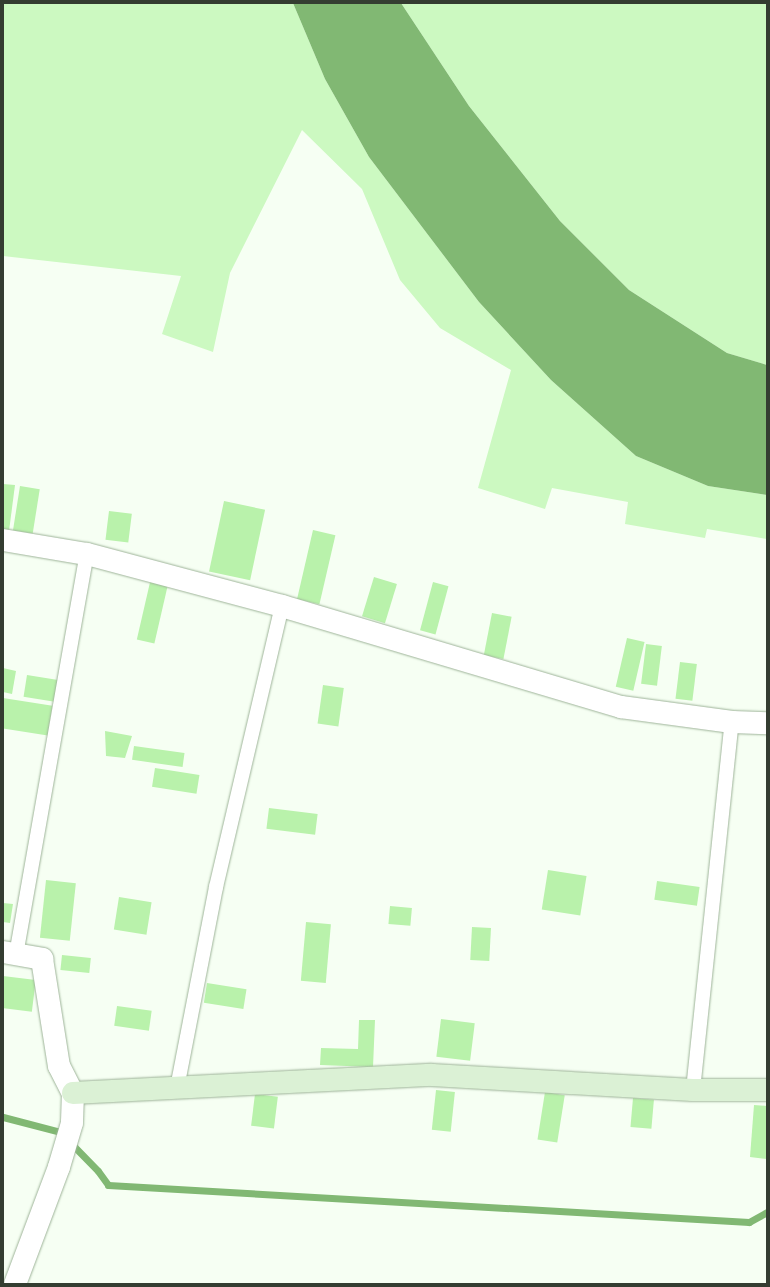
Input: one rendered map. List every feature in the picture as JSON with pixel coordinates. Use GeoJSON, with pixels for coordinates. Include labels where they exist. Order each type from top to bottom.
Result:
{"type":"FeatureCollection","features":[{"type":"Feature","properties":{"kind":"street"},"geometry":{"type":"LineString","coordinates":[[3,540],[87,554],[282,606],[621,707],[732,722],[767,723]]}},
{"type":"Feature","properties":{"kind":"street"},"geometry":{"type":"LineString","coordinates":[[10,953],[42,959],[59,1066],[73,1093],[72,1123],[59,1167],[15,1284]]}},
{"type":"Feature","properties":{"kind":"street"},"geometry":{"type":"LineString","coordinates":[[73,1093],[432,1075],[693,1090],[767,1090]]}},
{"type":"Feature","properties":{"kind":"lane"},"geometry":{"type":"LineString","coordinates":[[10,953],[87,554]]}},
{"type":"Feature","properties":{"kind":"lane"},"geometry":{"type":"LineString","coordinates":[[177,1088],[216,887],[282,606]]}},
{"type":"Feature","properties":{"kind":"lane"},"geometry":{"type":"LineString","coordinates":[[693,1090],[732,722]]}},
{"type":"Feature","properties":{"kind":"shaded area"},"geometry":{"type":"Polygon","coordinates":[[[3,3],[293,3],[325,79],[369,157],[479,302],[551,380],[636,456],[708,486],[767,495],[767,539],[707,529],[705,538],[625,524],[628,502],[552,488],[545,509],[478,488],[511,370],[440,328],[400,280],[362,189],[302,130],[230,273],[213,352],[162,334],[181,276],[3,256],[3,3]]]}},
{"type":"Feature","properties":{"kind":"shaded area"},"geometry":{"type":"Polygon","coordinates":[[[293,3],[401,3],[469,106],[560,221],[629,290],[727,353],[767,365],[767,495],[708,486],[636,456],[551,380],[479,302],[369,157],[325,79],[293,3]]]}},
{"type":"Feature","properties":{"kind":"shaded area"},"geometry":{"type":"Polygon","coordinates":[[[401,3],[767,3],[767,365],[727,353],[629,290],[560,221],[469,106],[401,3]]]}},
{"type":"Feature","properties":{"kind":"building"},"geometry":{"type":"Polygon","coordinates":[[[3,484],[15,485],[9,531],[3,530],[3,484]]]}},
{"type":"Feature","properties":{"kind":"building"},"geometry":{"type":"Polygon","coordinates":[[[20,486],[40,489],[33,534],[13,530],[20,486]]]}},
{"type":"Feature","properties":{"kind":"building"},"geometry":{"type":"Polygon","coordinates":[[[224,501],[265,510],[250,580],[209,571],[224,501]]]}},
{"type":"Feature","properties":{"kind":"building"},"geometry":{"type":"Polygon","coordinates":[[[109,511],[132,514],[128,543],[105,540],[109,511]]]}},
{"type":"Feature","properties":{"kind":"building"},"geometry":{"type":"Polygon","coordinates":[[[313,530],[335,535],[319,604],[297,599],[313,530]]]}},
{"type":"Feature","properties":{"kind":"building"},"geometry":{"type":"Polygon","coordinates":[[[374,577],[397,584],[385,623],[362,616],[374,577]]]}},
{"type":"Feature","properties":{"kind":"building"},"geometry":{"type":"Polygon","coordinates":[[[151,578],[169,582],[154,643],[137,639],[151,578]]]}},
{"type":"Feature","properties":{"kind":"building"},"geometry":{"type":"Polygon","coordinates":[[[433,582],[448,586],[436,634],[420,630],[433,582]]]}},
{"type":"Feature","properties":{"kind":"building"},"geometry":{"type":"Polygon","coordinates":[[[492,613],[512,617],[503,659],[484,655],[492,613]]]}},
{"type":"Feature","properties":{"kind":"building"},"geometry":{"type":"Polygon","coordinates":[[[627,638],[645,642],[633,691],[616,687],[627,638]]]}},
{"type":"Feature","properties":{"kind":"building"},"geometry":{"type":"Polygon","coordinates":[[[646,644],[662,646],[657,686],[641,684],[646,644]]]}},
{"type":"Feature","properties":{"kind":"building"},"geometry":{"type":"Polygon","coordinates":[[[680,662],[697,664],[692,701],[675,699],[680,662]]]}},
{"type":"Feature","properties":{"kind":"building"},"geometry":{"type":"Polygon","coordinates":[[[3,668],[16,671],[12,694],[3,692],[3,668]]]}},
{"type":"Feature","properties":{"kind":"building"},"geometry":{"type":"Polygon","coordinates":[[[27,675],[60,680],[56,702],[24,697],[27,675]]]}},
{"type":"Feature","properties":{"kind":"building"},"geometry":{"type":"Polygon","coordinates":[[[323,685],[344,688],[338,727],[318,724],[323,685]]]}},
{"type":"Feature","properties":{"kind":"building"},"geometry":{"type":"Polygon","coordinates":[[[3,698],[52,706],[48,735],[3,728],[3,698]]]}},
{"type":"Feature","properties":{"kind":"building"},"geometry":{"type":"Polygon","coordinates":[[[105,731],[132,736],[125,758],[106,756],[105,731]]]}},
{"type":"Feature","properties":{"kind":"building"},"geometry":{"type":"Polygon","coordinates":[[[134,746],[185,753],[183,767],[132,760],[134,746]]]}},
{"type":"Feature","properties":{"kind":"building"},"geometry":{"type":"Polygon","coordinates":[[[155,768],[199,775],[196,794],[152,787],[155,768]]]}},
{"type":"Feature","properties":{"kind":"building"},"geometry":{"type":"Polygon","coordinates":[[[269,808],[318,814],[315,835],[266,829],[269,808]]]}},
{"type":"Feature","properties":{"kind":"building"},"geometry":{"type":"Polygon","coordinates":[[[548,870],[587,876],[580,916],[542,910],[548,870]]]}},
{"type":"Feature","properties":{"kind":"building"},"geometry":{"type":"Polygon","coordinates":[[[46,880],[76,883],[70,941],[40,938],[46,880]]]}},
{"type":"Feature","properties":{"kind":"building"},"geometry":{"type":"Polygon","coordinates":[[[657,881],[700,887],[697,906],[654,900],[657,881]]]}},
{"type":"Feature","properties":{"kind":"building"},"geometry":{"type":"Polygon","coordinates":[[[119,897],[152,902],[146,935],[114,930],[119,897]]]}},
{"type":"Feature","properties":{"kind":"building"},"geometry":{"type":"Polygon","coordinates":[[[3,903],[13,904],[10,923],[3,922],[3,903]]]}},
{"type":"Feature","properties":{"kind":"building"},"geometry":{"type":"Polygon","coordinates":[[[390,906],[412,908],[410,926],[388,924],[390,906]]]}},
{"type":"Feature","properties":{"kind":"building"},"geometry":{"type":"Polygon","coordinates":[[[306,922],[331,924],[326,983],[301,981],[306,922]]]}},
{"type":"Feature","properties":{"kind":"building"},"geometry":{"type":"Polygon","coordinates":[[[472,927],[491,928],[489,961],[470,960],[472,927]]]}},
{"type":"Feature","properties":{"kind":"building"},"geometry":{"type":"Polygon","coordinates":[[[62,955],[91,958],[89,973],[60,970],[62,955]]]}},
{"type":"Feature","properties":{"kind":"building"},"geometry":{"type":"Polygon","coordinates":[[[3,976],[36,980],[32,1012],[3,1008],[3,976]]]}},
{"type":"Feature","properties":{"kind":"building"},"geometry":{"type":"Polygon","coordinates":[[[207,983],[247,989],[243,1009],[204,1003],[207,983]]]}},
{"type":"Feature","properties":{"kind":"building"},"geometry":{"type":"Polygon","coordinates":[[[117,1006],[152,1011],[149,1031],[114,1026],[117,1006]]]}},
{"type":"Feature","properties":{"kind":"building"},"geometry":{"type":"Polygon","coordinates":[[[441,1019],[475,1023],[470,1061],[436,1057],[441,1019]]]}},
{"type":"Feature","properties":{"kind":"building"},"geometry":{"type":"Polygon","coordinates":[[[359,1020],[375,1020],[373,1067],[320,1065],[321,1048],[358,1049],[359,1020]]]}},
{"type":"Feature","properties":{"kind":"building"},"geometry":{"type":"Polygon","coordinates":[[[436,1090],[455,1092],[451,1132],[432,1130],[436,1090]]]}},
{"type":"Feature","properties":{"kind":"building"},"geometry":{"type":"Polygon","coordinates":[[[545,1092],[565,1095],[557,1143],[537,1139],[545,1092]]]}},
{"type":"Feature","properties":{"kind":"building"},"geometry":{"type":"Polygon","coordinates":[[[255,1094],[278,1097],[274,1129],[251,1126],[255,1094]]]}},
{"type":"Feature","properties":{"kind":"building"},"geometry":{"type":"Polygon","coordinates":[[[633,1098],[654,1100],[651,1129],[630,1127],[633,1098]]]}},
{"type":"Feature","properties":{"kind":"building"},"geometry":{"type":"Polygon","coordinates":[[[754,1105],[767,1106],[767,1159],[750,1157],[754,1105]]]}},
{"type":"Feature","properties":{"kind":"waterway"},"geometry":{"type":"LineString","coordinates":[[3,1117],[60,1132],[98,1171],[108,1185],[749,1222],[767,1212]]}}]}
